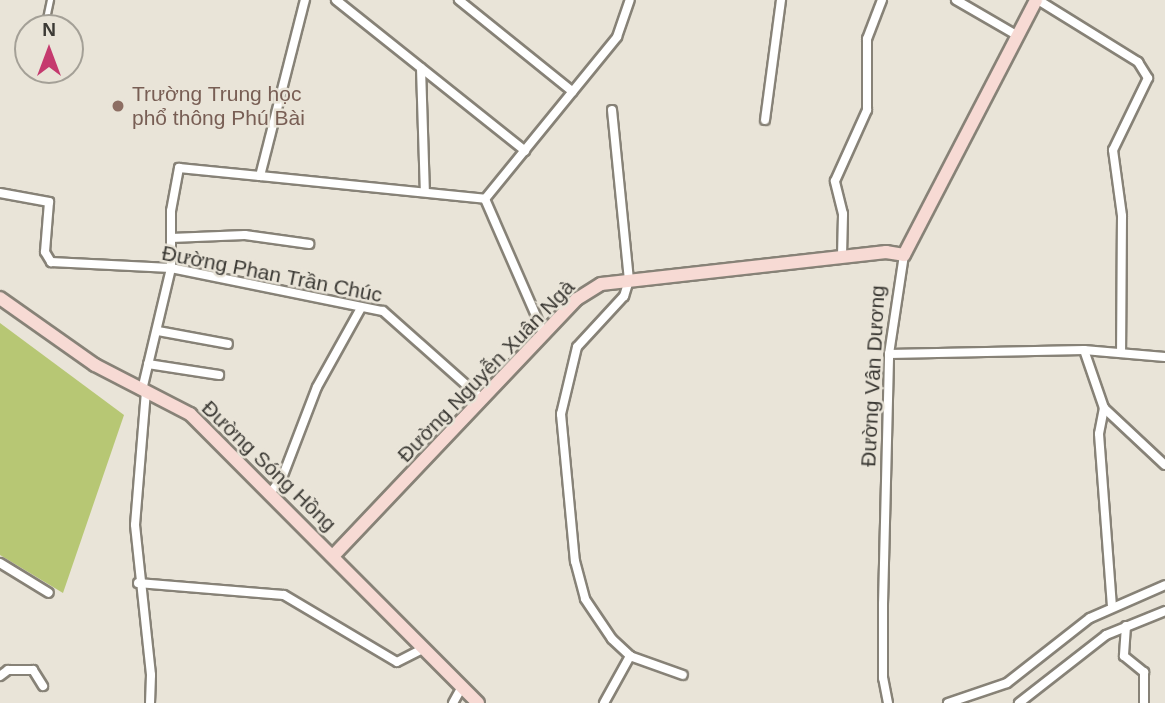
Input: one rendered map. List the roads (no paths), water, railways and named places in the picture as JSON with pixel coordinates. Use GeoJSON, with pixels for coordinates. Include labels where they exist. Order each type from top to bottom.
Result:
{"type":"FeatureCollection","features":[{"type":"Feature","properties":{"kind":"street"},"geometry":{"type":"LineString","coordinates":[[260,176],[305,0]]}},
{"type":"Feature","properties":{"kind":"street"},"geometry":{"type":"LineString","coordinates":[[336,0],[525,151]]}},
{"type":"Feature","properties":{"kind":"street"},"geometry":{"type":"LineString","coordinates":[[459,0],[573,92]]}},
{"type":"Feature","properties":{"kind":"street"},"geometry":{"type":"LineString","coordinates":[[485,199],[617,37],[630,0]]}},
{"type":"Feature","properties":{"kind":"street"},"geometry":{"type":"LineString","coordinates":[[765,120],[781,0]]}},
{"type":"Feature","properties":{"kind":"street"},"geometry":{"type":"LineString","coordinates":[[842,256],[842,214],[835,181],[867,110],[867,39],[882,0]]}},
{"type":"Feature","properties":{"kind":"street"},"geometry":{"type":"LineString","coordinates":[[956,0],[1017,36]]}},
{"type":"Feature","properties":{"kind":"street"},"geometry":{"type":"LineString","coordinates":[[1037,0],[1138,62],[1148,78],[1113,150],[1122,216],[1121,351]]}},
{"type":"Feature","properties":{"kind":"street","name":"Đường Vân Dương"},"geometry":{"type":"LineString","coordinates":[[888,703],[883,678],[883,604],[889,354],[904,255],[1037,0]]}},
{"type":"Feature","properties":{"kind":"street"},"geometry":{"type":"LineString","coordinates":[[421,68],[425,192]]}},
{"type":"Feature","properties":{"kind":"street"},"geometry":{"type":"LineString","coordinates":[[612,110],[629,280],[624,296],[577,347],[561,414],[575,561],[584,599],[630,656],[683,675]]}},
{"type":"Feature","properties":{"kind":"street"},"geometry":{"type":"LineString","coordinates":[[150,703],[151,675],[138,583],[135,525],[144,390],[170,268],[179,168],[485,199]]}},
{"type":"Feature","properties":{"kind":"street","name":"Đường Phan Trần Chúc"},"geometry":{"type":"LineString","coordinates":[[0,193],[49,202],[45,252],[51,262],[170,268],[383,311],[404,326],[482,399]]}},
{"type":"Feature","properties":{"kind":"street"},"geometry":{"type":"LineString","coordinates":[[485,199],[544,334]]}},
{"type":"Feature","properties":{"kind":"street"},"geometry":{"type":"LineString","coordinates":[[171,238],[245,235],[309,244]]}},
{"type":"Feature","properties":{"kind":"street","name":"Đường Nguyễn Xuân Ngà"},"geometry":{"type":"LineString","coordinates":[[333,556],[577,299],[601,284],[886,251],[904,255]]}},
{"type":"Feature","properties":{"kind":"street","name":"Đường Sóng Hồng"},"geometry":{"type":"LineString","coordinates":[[0,298],[95,365],[190,414],[271,492],[478,703]]}},
{"type":"Feature","properties":{"kind":"street"},"geometry":{"type":"LineString","coordinates":[[271,492],[282,478],[317,387],[361,308]]}},
{"type":"Feature","properties":{"kind":"street"},"geometry":{"type":"LineString","coordinates":[[158,331],[228,344]]}},
{"type":"Feature","properties":{"kind":"street"},"geometry":{"type":"LineString","coordinates":[[1084,350],[1104,408],[1165,465]]}},
{"type":"Feature","properties":{"kind":"street"},"geometry":{"type":"LineString","coordinates":[[889,354],[1084,350],[1121,351],[1165,357]]}},
{"type":"Feature","properties":{"kind":"street"},"geometry":{"type":"LineString","coordinates":[[148,363],[219,375]]}},
{"type":"Feature","properties":{"kind":"street"},"geometry":{"type":"LineString","coordinates":[[1104,408],[1099,434],[1112,605]]}},
{"type":"Feature","properties":{"kind":"street"},"geometry":{"type":"LineString","coordinates":[[0,563],[50,593]]}},
{"type":"Feature","properties":{"kind":"street"},"geometry":{"type":"LineString","coordinates":[[138,583],[284,595],[397,662],[424,648]]}},
{"type":"Feature","properties":{"kind":"street"},"geometry":{"type":"LineString","coordinates":[[948,703],[1007,683],[1112,605],[1165,585]]}},
{"type":"Feature","properties":{"kind":"street"},"geometry":{"type":"LineString","coordinates":[[1019,703],[1096,642],[1126,626],[1165,611]]}},
{"type":"Feature","properties":{"kind":"street"},"geometry":{"type":"LineString","coordinates":[[1126,626],[1124,656],[1143,669],[1144,703]]}},
{"type":"Feature","properties":{"kind":"street"},"geometry":{"type":"LineString","coordinates":[[604,703],[630,656]]}},
{"type":"Feature","properties":{"kind":"street"},"geometry":{"type":"LineString","coordinates":[[0,676],[8,670],[33,670],[43,686]]}},
{"type":"Feature","properties":{"kind":"street"},"geometry":{"type":"LineString","coordinates":[[453,703],[462,687]]}},
{"type":"Feature","properties":{"kind":"place","name":"Trường Trung học phổ thông Phú Bài"},"geometry":{"type":"Point","coordinates":[118,106]}}]}
